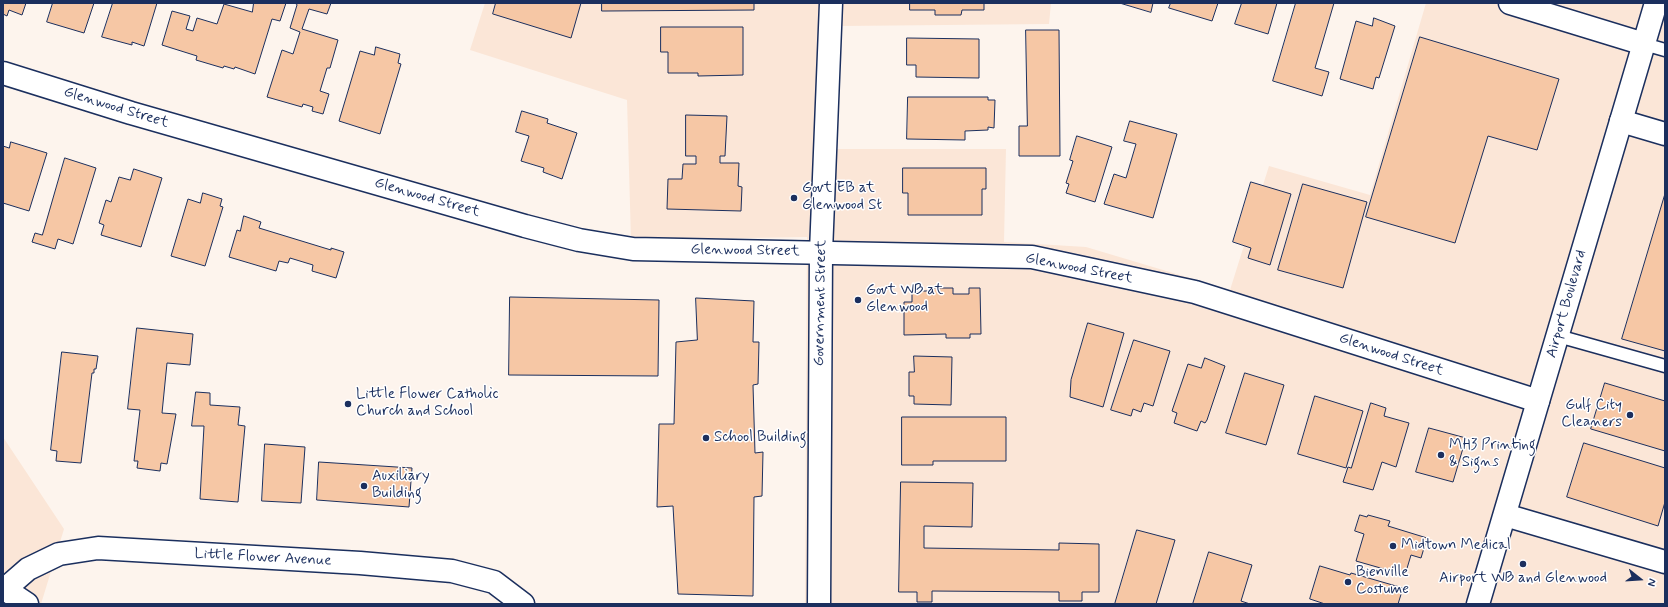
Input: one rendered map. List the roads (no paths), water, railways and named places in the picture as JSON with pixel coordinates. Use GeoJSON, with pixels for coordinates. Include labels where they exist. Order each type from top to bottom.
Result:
{"type":"FeatureCollection","features":[{"type":"Feature","properties":{"kind":"street","name":"Government Street"},"geometry":{"type":"LineString","coordinates":[[819,604],[821,252],[831,3]]}},
{"type":"Feature","properties":{"kind":"street"},"geometry":{"type":"LineString","coordinates":[[1510,3],[1644,44]]}},
{"type":"Feature","properties":{"kind":"street","name":"Airport Boulevard"},"geometry":{"type":"LineString","coordinates":[[1478,604],[1656,3]]}},
{"type":"Feature","properties":{"kind":"street","name":"Glenwood Street"},"geometry":{"type":"LineString","coordinates":[[3,73],[131,113],[514,224],[579,240],[633,248],[1032,257],[1194,292],[1538,401]]}},
{"type":"Feature","properties":{"kind":"street"},"geometry":{"type":"LineString","coordinates":[[1621,121],[1665,134]]}},
{"type":"Feature","properties":{"kind":"street"},"geometry":{"type":"LineString","coordinates":[[1505,515],[1665,562]]}},
{"type":"Feature","properties":{"kind":"street","name":"Little Flower Avenue"},"geometry":{"type":"LineString","coordinates":[[4,589],[28,569],[59,554],[98,548],[360,563],[452,571],[494,582],[523,604]]}},
{"type":"Feature","properties":{"kind":"street"},"geometry":{"type":"LineString","coordinates":[[4,589],[27,604]]}},
{"type":"Feature","properties":{"kind":"lane"},"geometry":{"type":"LineString","coordinates":[[1644,44],[1665,50]]}},
{"type":"Feature","properties":{"kind":"lane"},"geometry":{"type":"LineString","coordinates":[[1558,336],[1665,366]]}},
{"type":"Feature","properties":{"kind":"place","name":"Govt EB at Glenwood St"},"geometry":{"type":"Point","coordinates":[794,198]}},
{"type":"Feature","properties":{"kind":"place","name":"Govt WB at Glenwood"},"geometry":{"type":"Point","coordinates":[858,300]}},
{"type":"Feature","properties":{"kind":"place","name":"Little Flower Catholic Church and School"},"geometry":{"type":"Point","coordinates":[348,404]}},
{"type":"Feature","properties":{"kind":"place","name":"Gulf City Cleaners"},"geometry":{"type":"Point","coordinates":[1630,415]}},
{"type":"Feature","properties":{"kind":"place","name":"School Building"},"geometry":{"type":"Point","coordinates":[706,438]}},
{"type":"Feature","properties":{"kind":"place","name":"MH3 Printing & Signs"},"geometry":{"type":"Point","coordinates":[1441,455]}},
{"type":"Feature","properties":{"kind":"place","name":"Auxiliary Building"},"geometry":{"type":"Point","coordinates":[364,486]}},
{"type":"Feature","properties":{"kind":"place","name":"Midtown Medical"},"geometry":{"type":"Point","coordinates":[1393,546]}},
{"type":"Feature","properties":{"kind":"place","name":"Airport WB and Glenwood"},"geometry":{"type":"Point","coordinates":[1523,564]}},
{"type":"Feature","properties":{"kind":"place","name":"Bienville Costume"},"geometry":{"type":"Point","coordinates":[1348,582]}}]}
